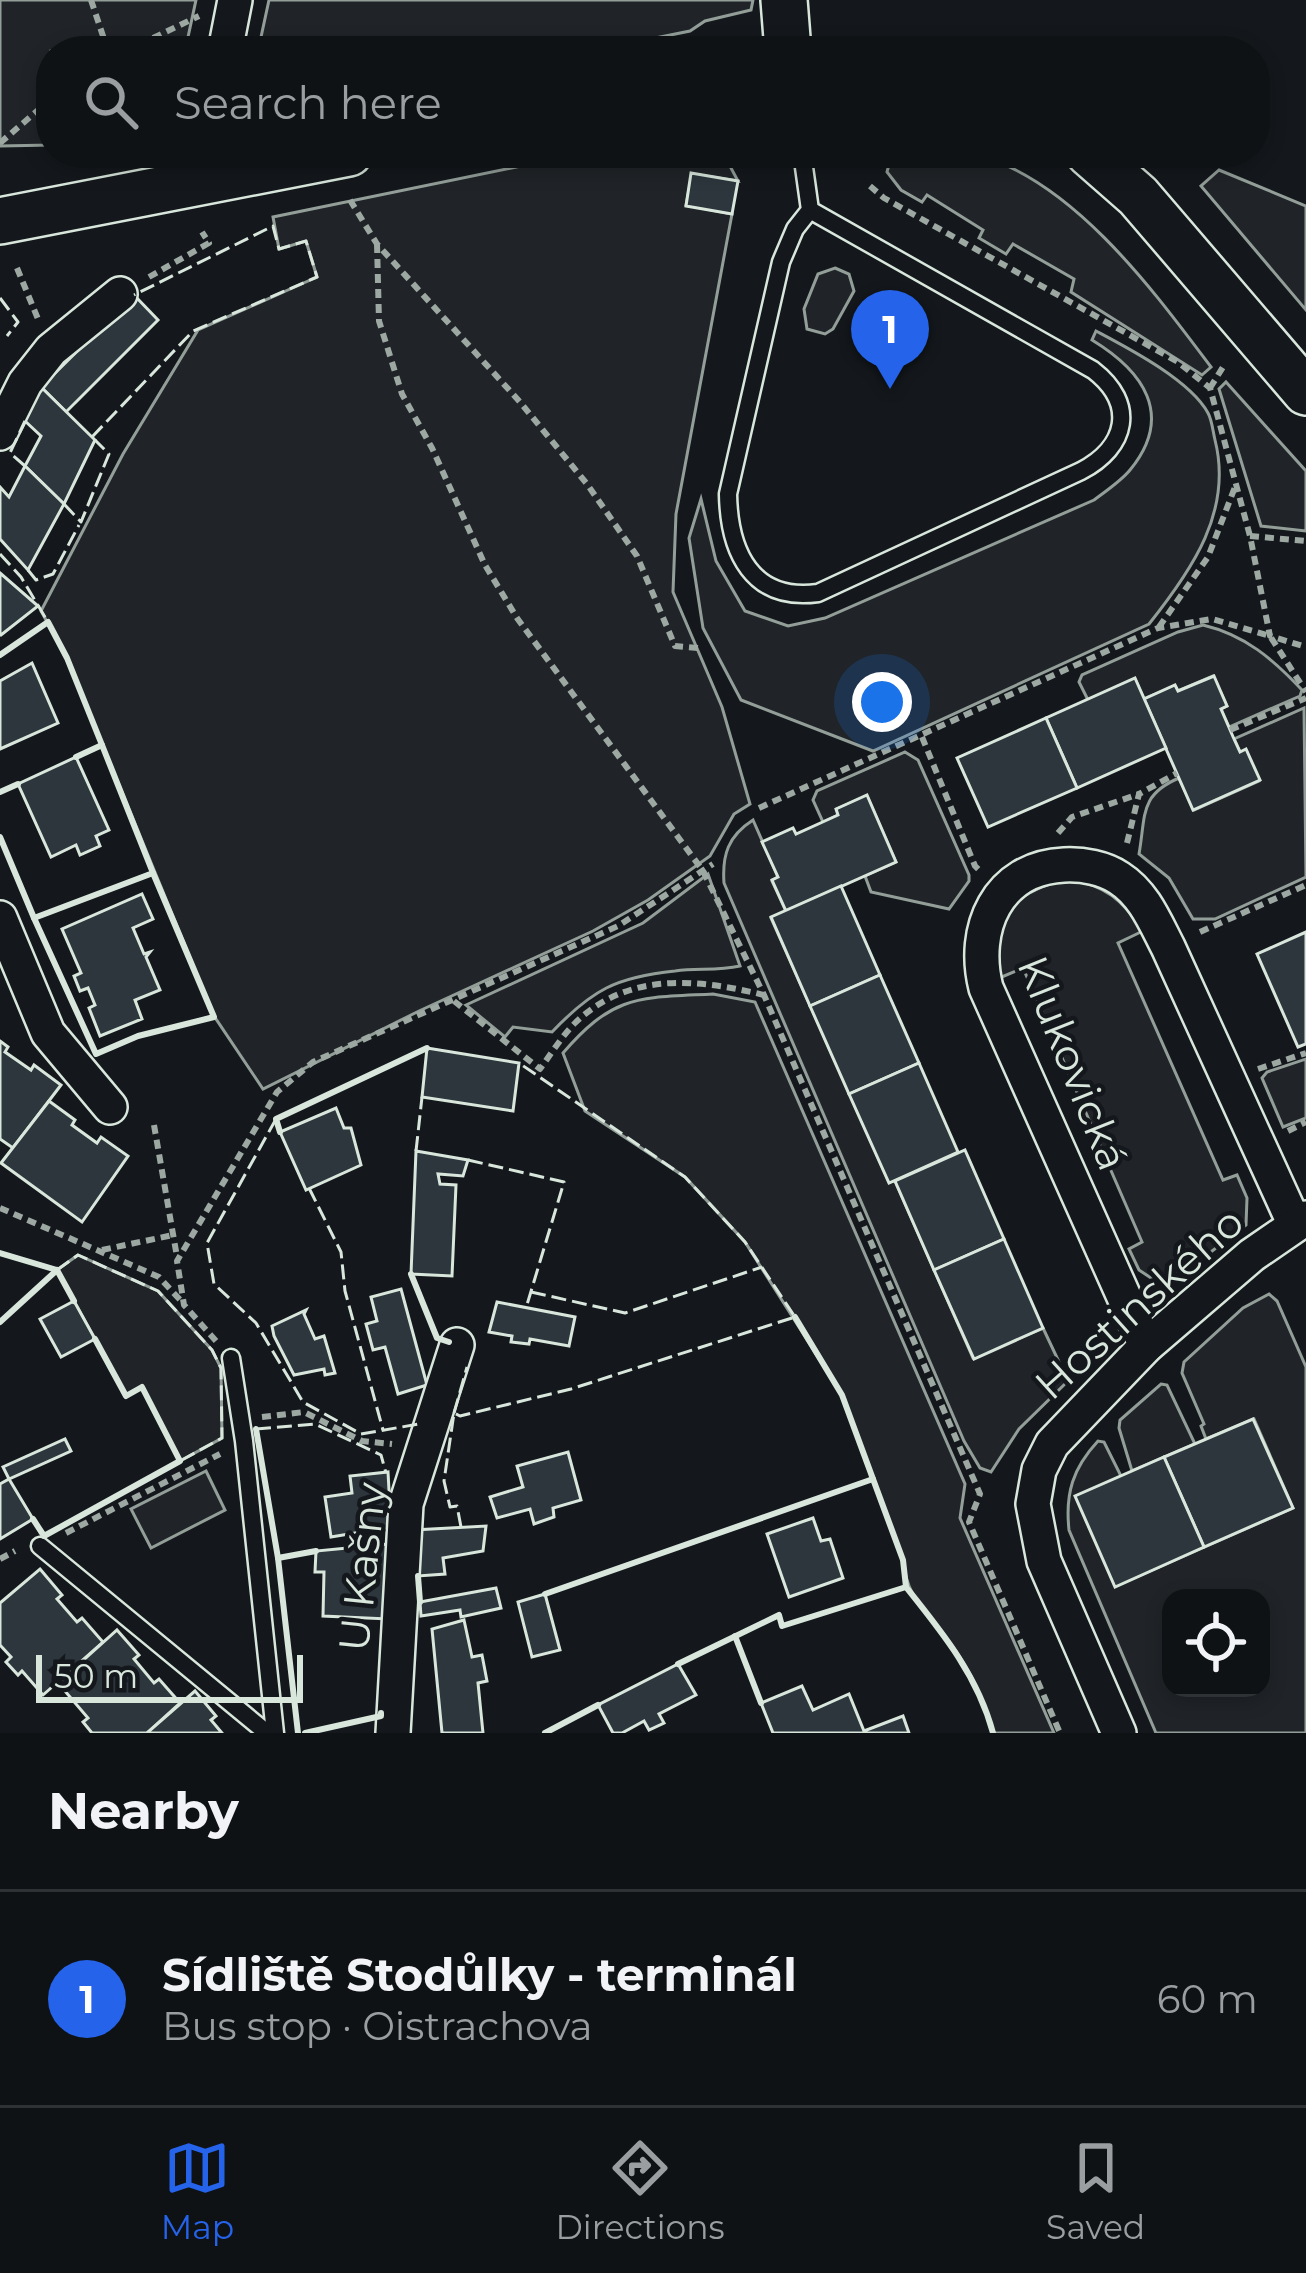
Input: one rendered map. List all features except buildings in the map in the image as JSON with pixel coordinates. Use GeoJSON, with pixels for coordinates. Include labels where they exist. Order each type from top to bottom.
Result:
{"type":"FeatureCollection","features":[{"type":"Feature","properties":{"kind":"street"},"geometry":{"type":"LineString","coordinates":[[228,36],[235,0]]}},
{"type":"Feature","properties":{"kind":"street"},"geometry":{"type":"LineString","coordinates":[[784,0],[787,36]]}},
{"type":"Feature","properties":{"kind":"street"},"geometry":{"type":"LineString","coordinates":[[0,221],[203,168]]}},
{"type":"Feature","properties":{"kind":"street"},"geometry":{"type":"LineString","coordinates":[[1106,168],[1138,196],[1306,392]]}},
{"type":"Feature","properties":{"kind":"street"},"geometry":{"type":"LineString","coordinates":[[0,433],[26,383],[51,350],[119,294]]}},
{"type":"Feature","properties":{"kind":"street"},"geometry":{"type":"LineString","coordinates":[[1003,891],[1043,868],[1069,865],[1102,870],[1131,887],[1168,947],[1300,1222]]}},
{"type":"Feature","properties":{"kind":"street","name":"Klukovická"},"geometry":{"type":"LineString","coordinates":[[1003,891],[989,909],[982,933],[980,963],[986,988],[1146,1346]]}},
{"type":"Feature","properties":{"kind":"street"},"geometry":{"type":"LineString","coordinates":[[0,918],[48,1033],[110,1107]]}},
{"type":"Feature","properties":{"kind":"street","name":"Hostinského"},"geometry":{"type":"LineString","coordinates":[[1119,1733],[1044,1561],[1033,1504],[1039,1470],[1052,1444],[1146,1346],[1252,1255],[1300,1222]]}},
{"type":"Feature","properties":{"kind":"street","name":"U Kašny"},"geometry":{"type":"LineString","coordinates":[[393,1733],[406,1504],[457,1345]]}},
{"type":"Feature","properties":{"kind":"lane"},"geometry":{"type":"LineString","coordinates":[[804,168],[811,210],[795,229],[781,262],[728,494],[729,528],[746,567],[771,590],[794,596],[818,593],[1081,471],[1118,444],[1120,426],[1118,399],[1093,370],[811,210]]}},
{"type":"Feature","properties":{"kind":"lane"},"geometry":{"type":"LineString","coordinates":[[231,1358],[244,1441],[271,1733]]}},
{"type":"Feature","properties":{"kind":"lane"},"geometry":{"type":"LineString","coordinates":[[40,1546],[271,1733]]}},
{"type":"Feature","properties":{"kind":"path"},"geometry":{"type":"LineString","coordinates":[[91,0],[104,36]]}},
{"type":"Feature","properties":{"kind":"path"},"geometry":{"type":"LineString","coordinates":[[156,36],[190,19]]}},
{"type":"Feature","properties":{"kind":"path"},"geometry":{"type":"LineString","coordinates":[[0,143],[36,112]]}},
{"type":"Feature","properties":{"kind":"path"},"geometry":{"type":"LineString","coordinates":[[350,200],[376,244],[520,401],[587,484],[637,556],[675,646],[699,649]]}},
{"type":"Feature","properties":{"kind":"path"},"geometry":{"type":"LineString","coordinates":[[119,294],[209,243],[202,232]]}},
{"type":"Feature","properties":{"kind":"path"},"geometry":{"type":"LineString","coordinates":[[376,244],[379,321],[402,394],[485,565],[517,618],[703,871],[764,995],[980,1494],[969,1522],[1060,1733]]}},
{"type":"Feature","properties":{"kind":"path"},"geometry":{"type":"LineString","coordinates":[[17,268],[36,313]]}},
{"type":"Feature","properties":{"kind":"path"},"geometry":{"type":"LineString","coordinates":[[1210,388],[1223,367]]}},
{"type":"Feature","properties":{"kind":"path"},"geometry":{"type":"LineString","coordinates":[[1158,628],[1208,557],[1236,483]]}},
{"type":"Feature","properties":{"kind":"path"},"geometry":{"type":"LineString","coordinates":[[1250,536],[1306,541]]}},
{"type":"Feature","properties":{"kind":"path"},"geometry":{"type":"LineString","coordinates":[[759,808],[1158,628],[1212,620],[1270,636],[1306,695],[1230,730]]}},
{"type":"Feature","properties":{"kind":"path"},"geometry":{"type":"LineString","coordinates":[[922,737],[975,866],[1003,891]]}},
{"type":"Feature","properties":{"kind":"path"},"geometry":{"type":"LineString","coordinates":[[1056,836],[1072,817],[1139,794],[1177,772]]}},
{"type":"Feature","properties":{"kind":"path"},"geometry":{"type":"LineString","coordinates":[[1125,853],[1139,794]]}},
{"type":"Feature","properties":{"kind":"path"},"geometry":{"type":"LineString","coordinates":[[177,1261],[277,1092],[313,1062],[618,926],[712,864]]}},
{"type":"Feature","properties":{"kind":"path"},"geometry":{"type":"LineString","coordinates":[[1168,947],[1306,885]]}},
{"type":"Feature","properties":{"kind":"path"},"geometry":{"type":"LineString","coordinates":[[454,1001],[540,1069],[575,1023],[613,997],[656,983],[709,981],[764,995]]}},
{"type":"Feature","properties":{"kind":"path"},"geometry":{"type":"LineString","coordinates":[[1270,1065],[1306,1053]]}},
{"type":"Feature","properties":{"kind":"path"},"geometry":{"type":"LineString","coordinates":[[154,1124],[184,1305]]}},
{"type":"Feature","properties":{"kind":"path"},"geometry":{"type":"LineString","coordinates":[[0,1208],[159,1277],[231,1358]]}},
{"type":"Feature","properties":{"kind":"path"},"geometry":{"type":"LineString","coordinates":[[99,1251],[173,1235]]}},
{"type":"Feature","properties":{"kind":"path"},"geometry":{"type":"LineString","coordinates":[[241,1419],[304,1412],[362,1441],[377,1442]]}},
{"type":"Feature","properties":{"kind":"path"},"geometry":{"type":"LineString","coordinates":[[0,1559],[19,1549],[40,1546],[244,1441]]}},
{"type":"Feature","properties":{"kind":"shaded area"},"geometry":{"type":"Polygon","coordinates":[[[0,0],[196,0],[188,36],[36,36],[36,145],[0,146],[0,0]]]}},
{"type":"Feature","properties":{"kind":"shaded area"},"geometry":{"type":"Polygon","coordinates":[[[269,0],[753,0],[751,10],[665,36],[261,36],[269,0]]]}},
{"type":"Feature","properties":{"kind":"shaded area"},"geometry":{"type":"Polygon","coordinates":[[[511,168],[731,168],[738,181],[692,174],[686,205],[732,214],[676,514],[673,592],[722,707],[750,804],[734,814],[710,856],[648,900],[263,1089],[214,1016],[67,658],[41,611],[123,454],[198,330],[317,277],[306,241],[279,249],[273,217],[511,168]]]}},
{"type":"Feature","properties":{"kind":"shaded area"},"geometry":{"type":"Polygon","coordinates":[[[888,168],[1013,168],[1045,187],[1108,241],[1211,367],[1202,375],[1071,292],[1074,279],[1013,244],[1006,254],[979,238],[983,230],[927,195],[922,202],[901,190],[888,168]]]}},
{"type":"Feature","properties":{"kind":"shaded area"},"geometry":{"type":"Polygon","coordinates":[[[1219,170],[1306,206],[1306,310],[1201,186],[1219,170]]]}},
{"type":"Feature","properties":{"kind":"shaded area"},"geometry":{"type":"Polygon","coordinates":[[[835,268],[849,274],[854,291],[833,329],[825,334],[807,329],[804,309],[818,274],[835,268]]]}},
{"type":"Feature","properties":{"kind":"shaded area"},"geometry":{"type":"Polygon","coordinates":[[[1096,331],[1187,389],[1208,413],[1215,440],[1218,491],[1205,538],[1149,624],[873,751],[741,700],[703,628],[689,538],[701,499],[716,561],[745,611],[788,626],[825,618],[1094,500],[1126,474],[1143,450],[1151,413],[1138,380],[1092,340],[1096,331]]]}},
{"type":"Feature","properties":{"kind":"shaded area"},"geometry":{"type":"Polygon","coordinates":[[[1226,382],[1306,471],[1306,531],[1261,526],[1219,389],[1226,382]]]}},
{"type":"Feature","properties":{"kind":"shaded area"},"geometry":{"type":"Polygon","coordinates":[[[1203,625],[1257,650],[1302,690],[1300,696],[1229,727],[1221,709],[1227,706],[1213,676],[1144,699],[1135,679],[1088,700],[1079,682],[1082,675],[1203,625]]]}},
{"type":"Feature","properties":{"kind":"shaded area"},"geometry":{"type":"Polygon","coordinates":[[[1304,708],[1306,877],[1215,919],[1193,919],[1169,878],[1139,854],[1151,799],[1179,778],[1194,810],[1259,781],[1246,750],[1240,752],[1234,739],[1304,708]]]}},
{"type":"Feature","properties":{"kind":"shaded area"},"geometry":{"type":"Polygon","coordinates":[[[905,752],[918,760],[969,875],[949,909],[871,892],[865,876],[896,862],[867,796],[837,809],[838,815],[823,822],[813,800],[817,791],[905,752]]]}},
{"type":"Feature","properties":{"kind":"shaded area"},"geometry":{"type":"Polygon","coordinates":[[[753,820],[778,877],[772,881],[786,911],[771,918],[973,1358],[1043,1328],[1068,1381],[1019,1429],[991,1472],[980,1468],[964,1441],[724,883],[728,847],[753,820]]]}},
{"type":"Feature","properties":{"kind":"shaded area"},"geometry":{"type":"Polygon","coordinates":[[[708,874],[740,966],[683,970],[621,982],[593,996],[552,1032],[513,1027],[505,1037],[466,1005],[643,923],[708,874]]]}},
{"type":"Feature","properties":{"kind":"shaded area"},"geometry":{"type":"Polygon","coordinates":[[[1068,879],[1112,896],[1143,931],[1118,943],[1223,1180],[1237,1175],[1247,1198],[1246,1225],[1177,1278],[1157,1282],[1139,1270],[1129,1249],[1142,1242],[1023,968],[997,979],[997,940],[1008,912],[1031,892],[1068,879]]]}},
{"type":"Feature","properties":{"kind":"shaded area"},"geometry":{"type":"Polygon","coordinates":[[[713,994],[755,1002],[965,1484],[960,1518],[1054,1733],[993,1733],[969,1673],[909,1585],[842,1395],[745,1242],[685,1177],[585,1111],[563,1053],[597,1019],[646,999],[713,994]]]}},
{"type":"Feature","properties":{"kind":"shaded area"},"geometry":{"type":"Polygon","coordinates":[[[1306,1059],[1306,1118],[1283,1127],[1262,1078],[1306,1059]]]}},
{"type":"Feature","properties":{"kind":"shaded area"},"geometry":{"type":"Polygon","coordinates":[[[78,1255],[158,1291],[212,1350],[221,1368],[222,1438],[180,1461],[142,1388],[126,1396],[57,1270],[78,1255]]]}},
{"type":"Feature","properties":{"kind":"shaded area"},"geometry":{"type":"Polygon","coordinates":[[[1269,1294],[1277,1301],[1306,1367],[1306,1733],[1156,1733],[1069,1530],[1073,1482],[1098,1441],[1104,1442],[1121,1476],[1116,1586],[1293,1508],[1254,1419],[1206,1439],[1182,1373],[1184,1362],[1243,1308],[1269,1294]]]}},
{"type":"Feature","properties":{"kind":"shaded area"},"geometry":{"type":"Polygon","coordinates":[[[1161,1384],[1167,1385],[1195,1444],[1132,1471],[1120,1420],[1161,1384]]]}},
{"type":"Feature","properties":{"kind":"shaded area"},"geometry":{"type":"Polygon","coordinates":[[[206,1471],[225,1510],[151,1548],[131,1509],[206,1471]]]}},
{"type":"Feature","properties":{"kind":"fence"},"geometry":{"type":"LineString","coordinates":[[92,437],[193,331],[317,277],[306,241],[279,249],[273,226],[134,295]]}},
{"type":"Feature","properties":{"kind":"fence"},"geometry":{"type":"LineString","coordinates":[[0,298],[18,322],[7,336]]}},
{"type":"Feature","properties":{"kind":"fence"},"geometry":{"type":"LineString","coordinates":[[25,421],[10,453],[25,466]]}},
{"type":"Feature","properties":{"kind":"fence"},"geometry":{"type":"LineString","coordinates":[[64,504],[81,522],[109,454],[95,440]]}},
{"type":"Feature","properties":{"kind":"fence"},"geometry":{"type":"LineString","coordinates":[[28,570],[36,580],[53,574],[79,525]]}},
{"type":"Feature","properties":{"kind":"fence"},"geometry":{"type":"LineString","coordinates":[[0,554],[21,577],[48,622]]}},
{"type":"Feature","properties":{"kind":"fence"},"geometry":{"type":"LineString","coordinates":[[461,1527],[444,1481],[454,1413],[460,1416],[571,1389],[795,1317],[745,1242],[685,1177],[519,1063]]}},
{"type":"Feature","properties":{"kind":"fence"},"geometry":{"type":"LineString","coordinates":[[416,1151],[422,1097]]}},
{"type":"Feature","properties":{"kind":"fence"},"geometry":{"type":"LineString","coordinates":[[276,1119],[207,1243],[214,1284],[256,1323],[303,1402],[361,1434],[419,1424],[420,1420]]}},
{"type":"Feature","properties":{"kind":"fence"},"geometry":{"type":"LineString","coordinates":[[468,1160],[564,1182],[526,1308]]}},
{"type":"Feature","properties":{"kind":"fence"},"geometry":{"type":"LineString","coordinates":[[309,1188],[341,1252],[345,1291],[383,1430]]}},
{"type":"Feature","properties":{"kind":"fence"},"geometry":{"type":"LineString","coordinates":[[57,1270],[78,1255],[158,1291],[212,1350],[221,1368],[222,1438],[180,1461],[142,1387],[126,1396],[95,1339]]}},
{"type":"Feature","properties":{"kind":"fence"},"geometry":{"type":"LineString","coordinates":[[531,1292],[625,1313],[762,1267]]}},
{"type":"Feature","properties":{"kind":"fence"},"geometry":{"type":"LineString","coordinates":[[454,1413],[467,1367]]}},
{"type":"Feature","properties":{"kind":"fence"},"geometry":{"type":"LineString","coordinates":[[256,1429],[315,1424],[381,1455],[386,1473]]}},
{"type":"Feature","properties":{"kind":"wall"},"geometry":{"type":"LineString","coordinates":[[0,655],[48,622],[102,745]]}},
{"type":"Feature","properties":{"kind":"wall"},"geometry":{"type":"LineString","coordinates":[[0,837],[34,918],[153,873],[102,745],[76,757]]}},
{"type":"Feature","properties":{"kind":"wall"},"geometry":{"type":"LineString","coordinates":[[0,792],[18,784]]}},
{"type":"Feature","properties":{"kind":"wall"},"geometry":{"type":"LineString","coordinates":[[34,918],[96,1054],[138,1036],[214,1017],[153,873]]}},
{"type":"Feature","properties":{"kind":"wall"},"geometry":{"type":"LineString","coordinates":[[280,1132],[276,1119],[427,1048]]}},
{"type":"Feature","properties":{"kind":"wall"},"geometry":{"type":"LineString","coordinates":[[0,1253],[57,1270],[74,1301]]}},
{"type":"Feature","properties":{"kind":"wall"},"geometry":{"type":"LineString","coordinates":[[0,1322],[57,1270]]}},
{"type":"Feature","properties":{"kind":"wall"},"geometry":{"type":"LineString","coordinates":[[411,1274],[437,1338],[449,1342]]}},
{"type":"Feature","properties":{"kind":"wall"},"geometry":{"type":"LineString","coordinates":[[795,1317],[842,1395],[873,1479]]}},
{"type":"Feature","properties":{"kind":"wall"},"geometry":{"type":"LineString","coordinates":[[33,1519],[44,1536],[180,1461],[142,1387],[126,1396],[95,1339]]}},
{"type":"Feature","properties":{"kind":"wall"},"geometry":{"type":"LineString","coordinates":[[256,1429],[278,1558],[316,1551]]}},
{"type":"Feature","properties":{"kind":"wall"},"geometry":{"type":"LineString","coordinates":[[545,1594],[873,1479],[903,1560],[906,1587]]}},
{"type":"Feature","properties":{"kind":"wall"},"geometry":{"type":"LineString","coordinates":[[278,1558],[298,1733]]}},
{"type":"Feature","properties":{"kind":"wall"},"geometry":{"type":"LineString","coordinates":[[418,1576],[420,1602]]}},
{"type":"Feature","properties":{"kind":"wall"},"geometry":{"type":"LineString","coordinates":[[678,1664],[779,1615],[782,1626],[906,1587],[968,1674],[993,1733]]}},
{"type":"Feature","properties":{"kind":"wall"},"geometry":{"type":"LineString","coordinates":[[735,1636],[761,1703]]}},
{"type":"Feature","properties":{"kind":"wall"},"geometry":{"type":"LineString","coordinates":[[545,1733],[598,1705]]}},
{"type":"Feature","properties":{"kind":"wall"},"geometry":{"type":"LineString","coordinates":[[305,1733],[381,1713]]}},
{"type":"Feature","properties":{"kind":"place","name":"Sídliště Stodůlky - terminál"},"geometry":{"type":"Point","coordinates":[890,389]}}]}
